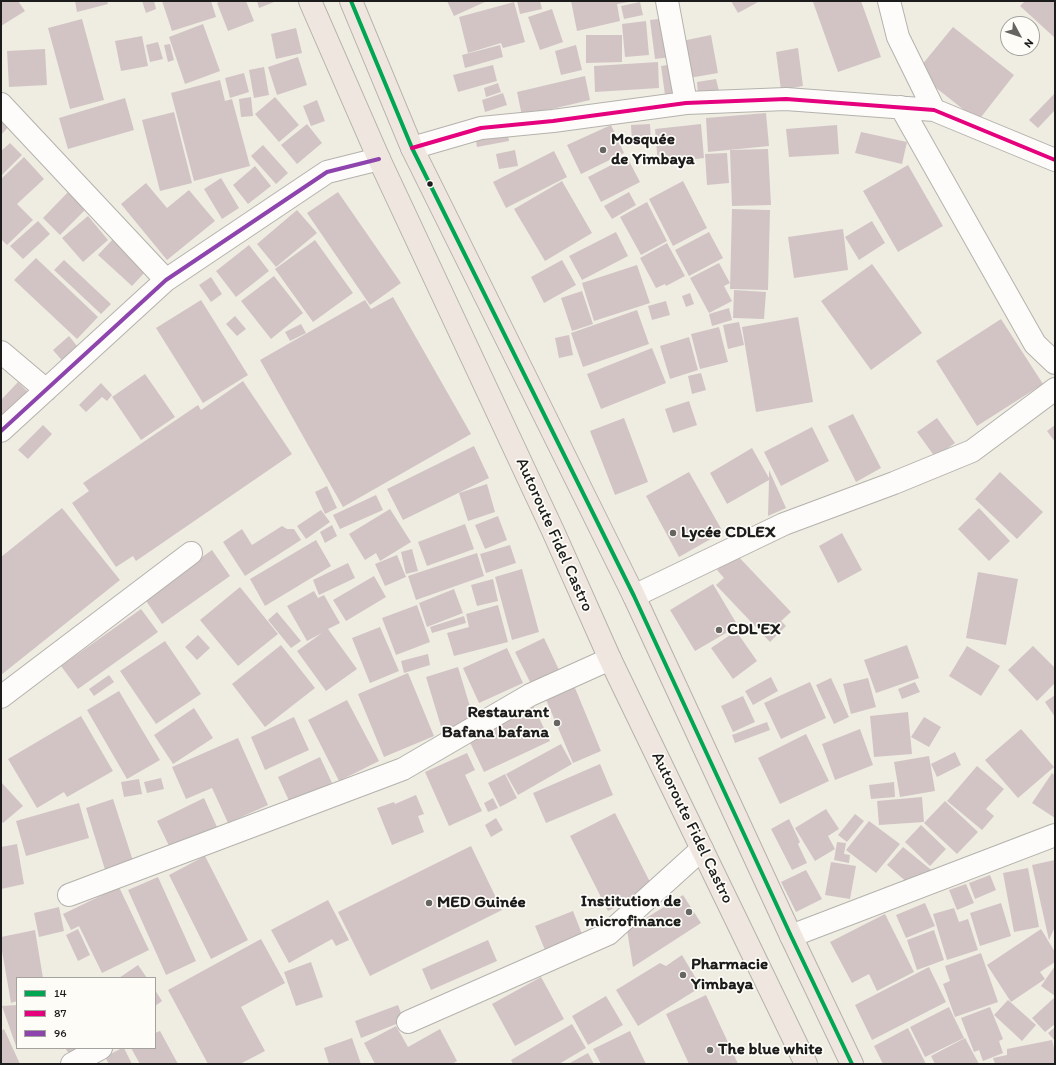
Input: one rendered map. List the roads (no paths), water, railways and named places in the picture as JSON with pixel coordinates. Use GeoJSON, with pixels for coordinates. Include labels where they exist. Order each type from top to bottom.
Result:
{"type":"FeatureCollection","features":[{"type":"Feature","properties":{"kind":"highway","name":"Autoroute Fidel Castro"},"geometry":{"type":"LineString","coordinates":[[310,1],[379,159],[553,531],[610,659],[806,1064]]}},
{"type":"Feature","properties":{"kind":"highway"},"geometry":{"type":"LineString","coordinates":[[351,1],[412,148],[634,596],[791,936],[852,1064]]}},
{"type":"Feature","properties":{"kind":"street"},"geometry":{"type":"LineString","coordinates":[[667,1],[686,103]]}},
{"type":"Feature","properties":{"kind":"street"},"geometry":{"type":"LineString","coordinates":[[889,1],[898,37],[934,110]]}},
{"type":"Feature","properties":{"kind":"street"},"geometry":{"type":"LineString","coordinates":[[412,148],[481,128],[553,121],[686,103],[786,99],[934,110],[1055,160]]}},
{"type":"Feature","properties":{"kind":"street"},"geometry":{"type":"LineString","coordinates":[[1,104],[166,280]]}},
{"type":"Feature","properties":{"kind":"street"},"geometry":{"type":"LineString","coordinates":[[900,107],[1036,344],[1055,363]]}},
{"type":"Feature","properties":{"kind":"street"},"geometry":{"type":"LineString","coordinates":[[1,431],[166,280],[327,172],[379,159]]}},
{"type":"Feature","properties":{"kind":"street"},"geometry":{"type":"LineString","coordinates":[[1,352],[46,390]]}},
{"type":"Feature","properties":{"kind":"street"},"geometry":{"type":"LineString","coordinates":[[634,596],[784,524],[894,483],[972,451],[1055,389]]}},
{"type":"Feature","properties":{"kind":"street"},"geometry":{"type":"LineString","coordinates":[[1,697],[191,553]]}},
{"type":"Feature","properties":{"kind":"street"},"geometry":{"type":"LineString","coordinates":[[70,895],[403,769],[530,695],[610,659]]}},
{"type":"Feature","properties":{"kind":"street"},"geometry":{"type":"LineString","coordinates":[[791,936],[1055,835]]}},
{"type":"Feature","properties":{"kind":"street"},"geometry":{"type":"LineString","coordinates":[[408,1022],[608,934],[702,849]]}},
{"type":"Feature","properties":{"kind":"street"},"geometry":{"type":"LineString","coordinates":[[72,1064],[99,1049]]}},
{"type":"Feature","properties":{"kind":"place","name":"Mosquée de Yimbaya"},"geometry":{"type":"Point","coordinates":[603,150]}},
{"type":"Feature","properties":{"kind":"place","name":"Lycée CDLEX"},"geometry":{"type":"Point","coordinates":[673,533]}},
{"type":"Feature","properties":{"kind":"place","name":"CDL'EX"},"geometry":{"type":"Point","coordinates":[719,630]}},
{"type":"Feature","properties":{"kind":"place","name":"Restaurant Bafana bafana"},"geometry":{"type":"Point","coordinates":[557,723]}},
{"type":"Feature","properties":{"kind":"place","name":"MED Guinée"},"geometry":{"type":"Point","coordinates":[429,903]}},
{"type":"Feature","properties":{"kind":"place","name":"Institution de microfinance"},"geometry":{"type":"Point","coordinates":[689,912]}},
{"type":"Feature","properties":{"kind":"place","name":"Pharmacie Yimbaya"},"geometry":{"type":"Point","coordinates":[683,975]}},
{"type":"Feature","properties":{"kind":"place","name":"The blue white"},"geometry":{"type":"Point","coordinates":[710,1050]}}]}
